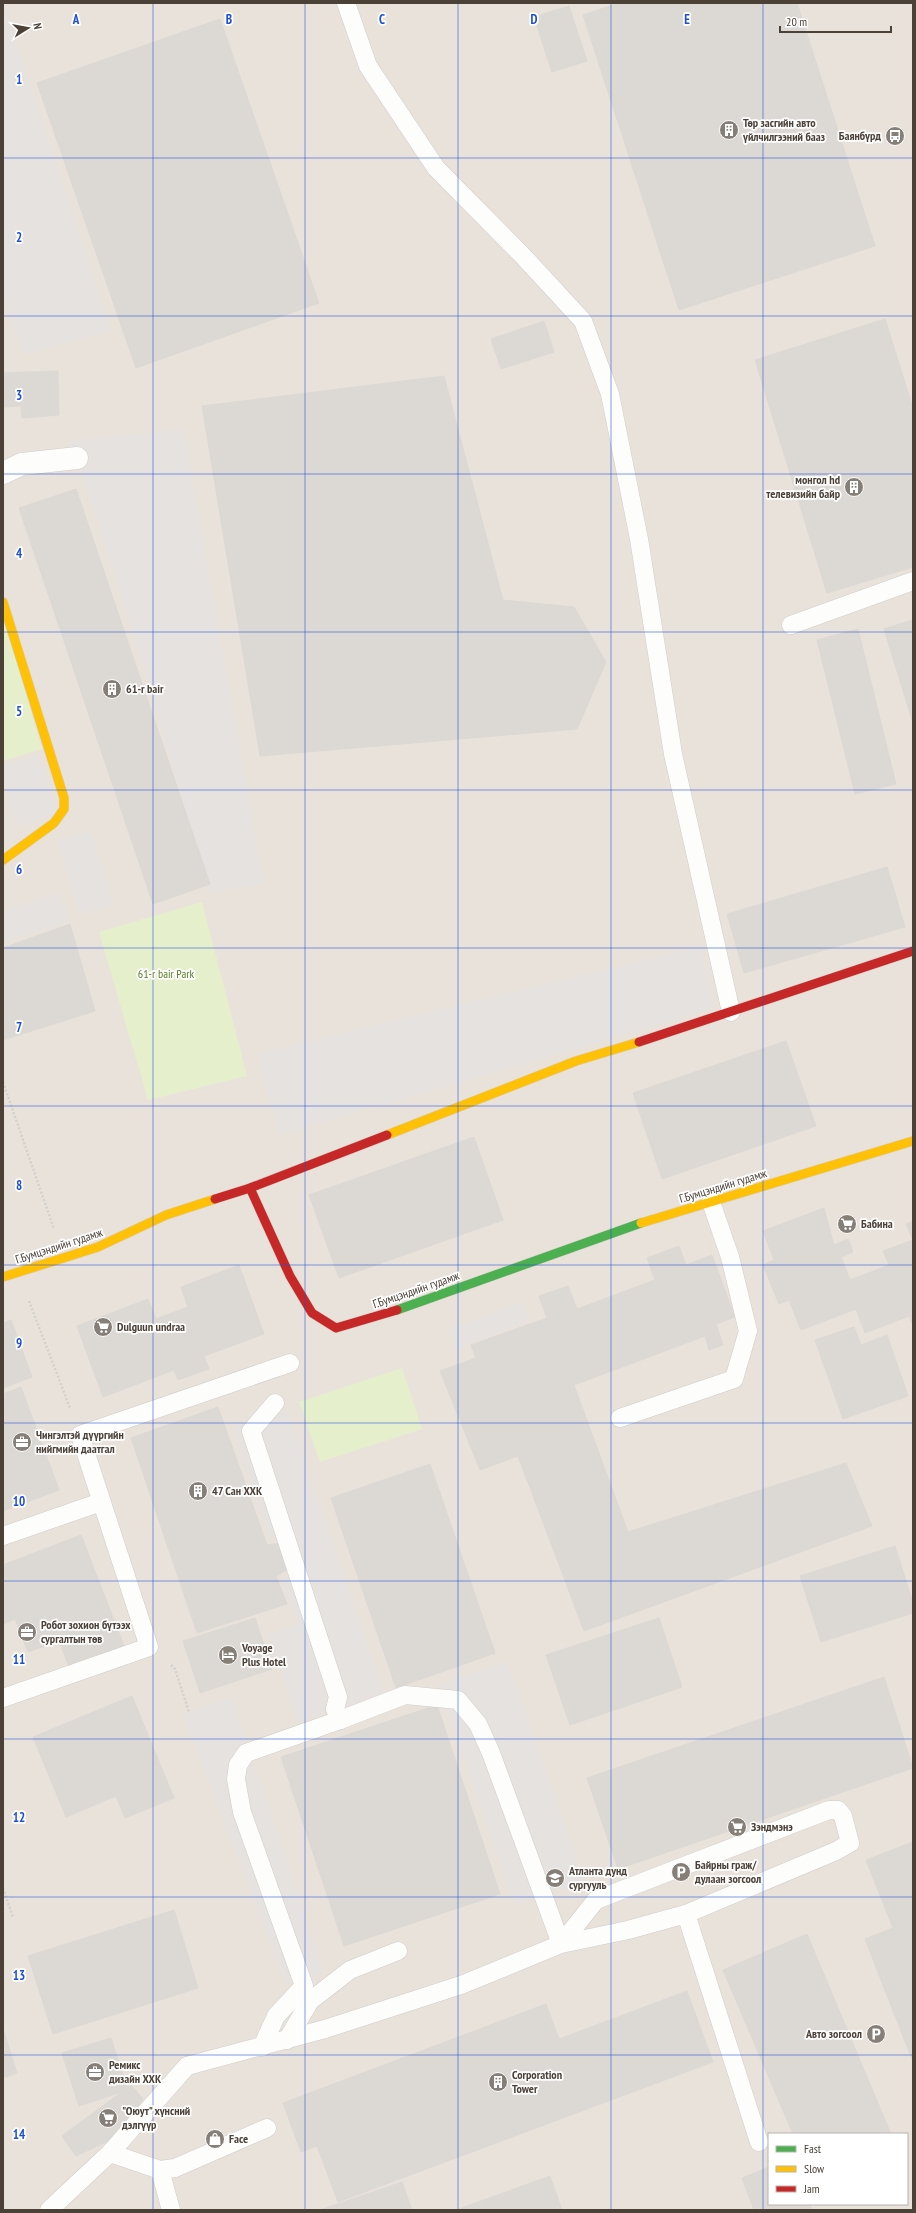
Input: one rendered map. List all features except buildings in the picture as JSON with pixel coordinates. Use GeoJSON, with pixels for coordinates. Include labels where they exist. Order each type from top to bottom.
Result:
{"type":"FeatureCollection","features":[{"type":"Feature","properties":{"kind":"street"},"geometry":{"type":"LineString","coordinates":[[3,473],[22,464],[77,458]]}},
{"type":"Feature","properties":{"kind":"street"},"geometry":{"type":"LineString","coordinates":[[3,602],[64,798],[64,809],[54,822],[3,860]]}},
{"type":"Feature","properties":{"kind":"street"},"geometry":{"type":"LineString","coordinates":[[250,1188],[576,1061],[657,1037],[913,951]]}},
{"type":"Feature","properties":{"kind":"street","name":"Г.Бумцэндийн гудамж"},"geometry":{"type":"LineString","coordinates":[[3,1277],[98,1247],[166,1215],[250,1188],[290,1276],[312,1313],[336,1328],[396,1310],[647,1221],[913,1141]]}},
{"type":"Feature","properties":{"kind":"lane"},"geometry":{"type":"LineString","coordinates":[[346,3],[368,66],[436,168],[522,255],[583,321],[610,394],[639,539],[673,754],[730,1012]]}},
{"type":"Feature","properties":{"kind":"lane"},"geometry":{"type":"LineString","coordinates":[[791,625],[913,581]]}},
{"type":"Feature","properties":{"kind":"lane"},"geometry":{"type":"LineString","coordinates":[[620,1418],[734,1379],[748,1331],[730,1257],[711,1202]]}},
{"type":"Feature","properties":{"kind":"lane"},"geometry":{"type":"LineString","coordinates":[[3,1698],[149,1647],[80,1435],[290,1363]]}},
{"type":"Feature","properties":{"kind":"lane"},"geometry":{"type":"LineString","coordinates":[[275,1403],[251,1431],[338,1697],[335,1710],[340,1720]]}},
{"type":"Feature","properties":{"kind":"lane"},"geometry":{"type":"LineString","coordinates":[[3,1536],[101,1502]]}},
{"type":"Feature","properties":{"kind":"lane"},"geometry":{"type":"LineString","coordinates":[[262,2047],[276,2016],[304,1986],[242,1812],[236,1780],[238,1766],[246,1753],[405,1696],[458,1700],[478,1724],[491,1754],[561,1944]]}},
{"type":"Feature","properties":{"kind":"lane"},"geometry":{"type":"LineString","coordinates":[[49,2210],[110,2153],[187,2066],[287,2040],[461,1985],[561,1944],[628,1930],[686,1914],[846,1847],[850,1843],[843,1816],[838,1810],[829,1810],[596,1900],[561,1944]]}},
{"type":"Feature","properties":{"kind":"lane"},"geometry":{"type":"LineString","coordinates":[[686,1914],[760,2142]]}},
{"type":"Feature","properties":{"kind":"lane"},"geometry":{"type":"LineString","coordinates":[[287,2040],[310,2001],[350,1970],[398,1951]]}},
{"type":"Feature","properties":{"kind":"lane"},"geometry":{"type":"LineString","coordinates":[[110,2153],[160,2170],[176,2168],[267,2128]]}},
{"type":"Feature","properties":{"kind":"lane"},"geometry":{"type":"LineString","coordinates":[[160,2170],[170,2210]]}},
{"type":"Feature","properties":{"kind":"path"},"geometry":{"type":"LineString","coordinates":[[3,1082],[64,1258]]}},
{"type":"Feature","properties":{"kind":"path"},"geometry":{"type":"LineString","coordinates":[[18,1272],[80,1435]]}},
{"type":"Feature","properties":{"kind":"path"},"geometry":{"type":"LineString","coordinates":[[149,1647],[175,1669],[189,1712]]}},
{"type":"Feature","properties":{"kind":"path"},"geometry":{"type":"LineString","coordinates":[[3,1888],[14,1917]]}},
{"type":"Feature","properties":{"kind":"shaded area"},"geometry":{"type":"Polygon","coordinates":[[[3,3],[913,3],[913,2210],[3,2210],[3,3]]]}},
{"type":"Feature","properties":{"kind":"shaded area"},"geometry":{"type":"Polygon","coordinates":[[[3,3],[110,331],[24,354],[3,290],[3,3]]]}},
{"type":"Feature","properties":{"kind":"shaded area"},"geometry":{"type":"Polygon","coordinates":[[[183,430],[263,883],[210,892],[145,670],[91,499],[70,441],[183,430]]]}},
{"type":"Feature","properties":{"kind":"shaded area"},"geometry":{"type":"Polygon","coordinates":[[[39,756],[56,815],[17,826],[3,775],[3,766],[39,756]]]}},
{"type":"Feature","properties":{"kind":"shaded area"},"geometry":{"type":"Polygon","coordinates":[[[91,831],[112,904],[80,914],[58,840],[91,831]]]}},
{"type":"Feature","properties":{"kind":"shaded area"},"geometry":{"type":"Polygon","coordinates":[[[60,893],[69,921],[3,942],[3,911],[60,893]]]}},
{"type":"Feature","properties":{"kind":"shaded area"},"geometry":{"type":"Polygon","coordinates":[[[700,947],[713,1008],[279,1135],[258,1054],[700,947]]]}},
{"type":"Feature","properties":{"kind":"shaded area"},"geometry":{"type":"Polygon","coordinates":[[[521,1302],[528,1320],[457,1349],[450,1330],[521,1302]]]}},
{"type":"Feature","properties":{"kind":"shaded area"},"geometry":{"type":"Polygon","coordinates":[[[287,1410],[383,1693],[298,1722],[269,1634],[299,1624],[281,1579],[300,1572],[287,1531],[270,1537],[233,1428],[287,1410]]]}},
{"type":"Feature","properties":{"kind":"shaded area"},"geometry":{"type":"Polygon","coordinates":[[[507,1662],[584,1882],[515,1905],[439,1685],[507,1662]]]}},
{"type":"Feature","properties":{"kind":"shaded area"},"geometry":{"type":"Polygon","coordinates":[[[231,1698],[324,1972],[287,1985],[183,1714],[231,1698]]]}},
{"type":"Feature","properties":{"kind":"green space"},"geometry":{"type":"Polygon","coordinates":[[[3,616],[42,749],[3,761],[3,616]]]}},
{"type":"Feature","properties":{"kind":"green space","name":"61-r bair Park"},"geometry":{"type":"Polygon","coordinates":[[[202,902],[247,1076],[148,1100],[99,932],[202,902]]]}},
{"type":"Feature","properties":{"kind":"green space"},"geometry":{"type":"Polygon","coordinates":[[[402,1368],[422,1429],[320,1462],[299,1402],[402,1368]]]}},
{"type":"Feature","properties":{"kind":"traffic: fast"},"geometry":{"type":"LineString","coordinates":[[397,1310],[641,1223]]}},
{"type":"Feature","properties":{"kind":"traffic: slow"},"geometry":{"type":"LineString","coordinates":[[3,602],[64,798],[64,809],[54,823],[3,860]]}},
{"type":"Feature","properties":{"kind":"traffic: slow"},"geometry":{"type":"LineString","coordinates":[[387,1135],[576,1061],[639,1042]]}},
{"type":"Feature","properties":{"kind":"traffic: slow"},"geometry":{"type":"LineString","coordinates":[[641,1223],[913,1141]]}},
{"type":"Feature","properties":{"kind":"traffic: slow"},"geometry":{"type":"LineString","coordinates":[[3,1277],[98,1247],[166,1215],[215,1199]]}},
{"type":"Feature","properties":{"kind":"traffic: jam"},"geometry":{"type":"LineString","coordinates":[[639,1042],[913,951]]}},
{"type":"Feature","properties":{"kind":"traffic: jam"},"geometry":{"type":"LineString","coordinates":[[215,1199],[250,1188],[387,1135]]}},
{"type":"Feature","properties":{"kind":"traffic: jam"},"geometry":{"type":"LineString","coordinates":[[250,1188],[290,1276],[312,1313],[336,1328],[397,1310]]}},
{"type":"Feature","properties":{"kind":"place","name":"Төр засгийн авто үйлчилгээний бааз"},"geometry":{"type":"Point","coordinates":[729,130]}},
{"type":"Feature","properties":{"kind":"place","name":"Баянбүрд"},"geometry":{"type":"Point","coordinates":[895,136]}},
{"type":"Feature","properties":{"kind":"place","name":"монгол hd телевизийн байр"},"geometry":{"type":"Point","coordinates":[854,487]}},
{"type":"Feature","properties":{"kind":"place","name":"61-r bair"},"geometry":{"type":"Point","coordinates":[112,689]}},
{"type":"Feature","properties":{"kind":"place","name":"Бабина"},"geometry":{"type":"Point","coordinates":[847,1224]}},
{"type":"Feature","properties":{"kind":"place","name":"Dulguun undraa"},"geometry":{"type":"Point","coordinates":[103,1327]}},
{"type":"Feature","properties":{"kind":"place","name":"Чингэлтэй дүүргийн нийгмийн даатгал"},"geometry":{"type":"Point","coordinates":[22,1442]}},
{"type":"Feature","properties":{"kind":"place","name":"47 Сан ХХК"},"geometry":{"type":"Point","coordinates":[198,1491]}},
{"type":"Feature","properties":{"kind":"place","name":"Робот зохион бүтээх сургалтын төв"},"geometry":{"type":"Point","coordinates":[27,1632]}},
{"type":"Feature","properties":{"kind":"place","name":"Voyage Plus Hotel"},"geometry":{"type":"Point","coordinates":[228,1655]}},
{"type":"Feature","properties":{"kind":"place","name":"Зэндмэнэ"},"geometry":{"type":"Point","coordinates":[737,1827]}},
{"type":"Feature","properties":{"kind":"place","name":"Байрны граж/ дулаан зогсоол"},"geometry":{"type":"Point","coordinates":[681,1872]}},
{"type":"Feature","properties":{"kind":"place","name":"Атланта дунд сургууль"},"geometry":{"type":"Point","coordinates":[555,1878]}},
{"type":"Feature","properties":{"kind":"place","name":"Авто зогсоол"},"geometry":{"type":"Point","coordinates":[876,2034]}},
{"type":"Feature","properties":{"kind":"place","name":"Ремикс дизайн ХХК"},"geometry":{"type":"Point","coordinates":[95,2072]}},
{"type":"Feature","properties":{"kind":"place","name":"Corporation Tower"},"geometry":{"type":"Point","coordinates":[498,2082]}},
{"type":"Feature","properties":{"kind":"place","name":"\"Оюут\" хүнсний дэлгүүр"},"geometry":{"type":"Point","coordinates":[108,2118]}},
{"type":"Feature","properties":{"kind":"place","name":"Face"},"geometry":{"type":"Point","coordinates":[215,2139]}}]}
